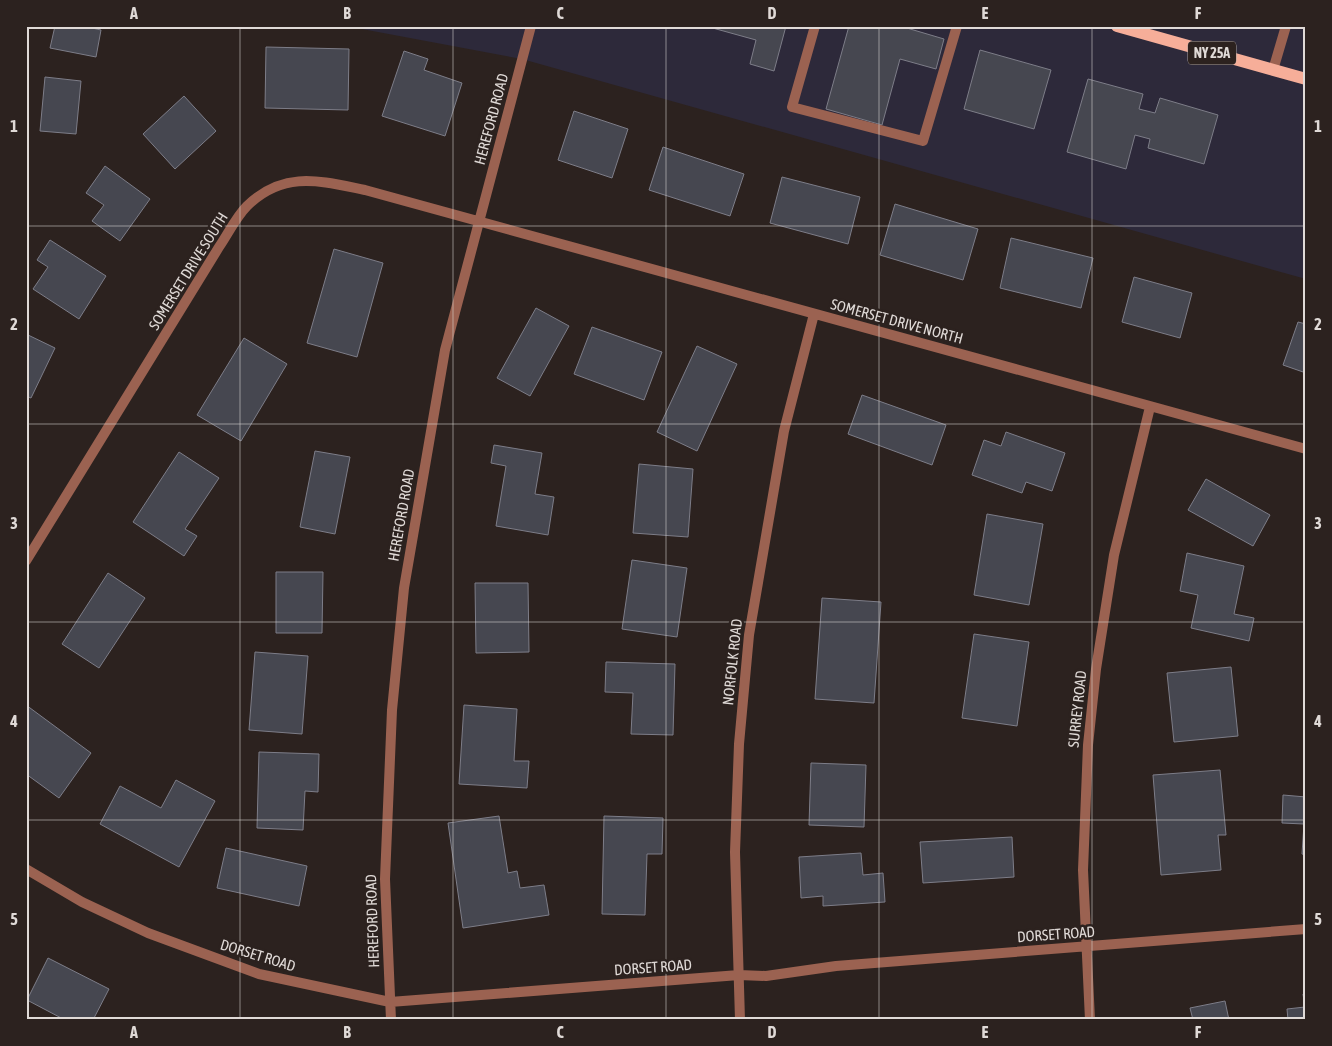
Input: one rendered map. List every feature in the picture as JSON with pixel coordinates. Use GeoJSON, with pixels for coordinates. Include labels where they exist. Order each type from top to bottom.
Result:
{"type":"FeatureCollection","features":[{"type":"Feature","properties":{"kind":"main road","name":"NY 25A"},"geometry":{"type":"LineString","coordinates":[[1117,26],[1306,80]]}},
{"type":"Feature","properties":{"kind":"street","name":"HEREFORD ROAD"},"geometry":{"type":"LineString","coordinates":[[391,1020],[385,879],[392,710],[404,588],[445,350],[531,26]]}},
{"type":"Feature","properties":{"kind":"street"},"geometry":{"type":"LineString","coordinates":[[815,26],[792,107],[923,141],[957,26]]}},
{"type":"Feature","properties":{"kind":"street"},"geometry":{"type":"LineString","coordinates":[[1273,70],[1286,26]]}},
{"type":"Feature","properties":{"kind":"street","name":"SOMERSET DRIVE SOUTH"},"geometry":{"type":"LineString","coordinates":[[26,561],[219,247],[247,206],[260,196],[274,186],[300,180],[317,180],[365,190],[480,222]]}},
{"type":"Feature","properties":{"kind":"street","name":"SOMERSET DRIVE NORTH"},"geometry":{"type":"LineString","coordinates":[[480,222],[1306,449]]}},
{"type":"Feature","properties":{"kind":"street","name":"NORFOLK ROAD"},"geometry":{"type":"LineString","coordinates":[[740,1020],[735,852],[739,744],[749,635],[784,431],[814,314]]}},
{"type":"Feature","properties":{"kind":"street","name":"SURREY ROAD"},"geometry":{"type":"LineString","coordinates":[[1090,1020],[1083,870],[1088,745],[1095,678],[1114,556],[1150,406]]}},
{"type":"Feature","properties":{"kind":"street","name":"DORSET ROAD"},"geometry":{"type":"LineString","coordinates":[[26,869],[82,902],[176,944],[259,974],[390,1002],[739,975],[766,976],[836,966],[1306,928]]}},
{"type":"Feature","properties":{"kind":"shaded area"},"geometry":{"type":"Polygon","coordinates":[[[346,26],[1306,26],[1306,279],[522,59],[346,26]]]}},
{"type":"Feature","properties":{"kind":"building"},"geometry":{"type":"Polygon","coordinates":[[[55,26],[83,26],[101,30],[96,57],[50,48],[55,26]]]}},
{"type":"Feature","properties":{"kind":"building"},"geometry":{"type":"Polygon","coordinates":[[[786,26],[774,71],[750,64],[756,40],[709,27],[786,26]]]}},
{"type":"Feature","properties":{"kind":"building"},"geometry":{"type":"Polygon","coordinates":[[[849,26],[900,26],[944,39],[936,69],[900,59],[882,125],[826,109],[849,26]]]}},
{"type":"Feature","properties":{"kind":"building"},"geometry":{"type":"Polygon","coordinates":[[[266,47],[349,49],[348,110],[265,108],[266,47]]]}},
{"type":"Feature","properties":{"kind":"building"},"geometry":{"type":"Polygon","coordinates":[[[980,50],[1051,70],[1034,129],[964,109],[980,50]]]}},
{"type":"Feature","properties":{"kind":"building"},"geometry":{"type":"Polygon","coordinates":[[[404,51],[428,59],[424,70],[462,83],[445,136],[382,116],[404,51]]]}},
{"type":"Feature","properties":{"kind":"building"},"geometry":{"type":"Polygon","coordinates":[[[45,77],[81,81],[76,134],[40,131],[45,77]]]}},
{"type":"Feature","properties":{"kind":"building"},"geometry":{"type":"Polygon","coordinates":[[[1088,79],[1143,94],[1139,109],[1155,113],[1160,98],[1218,115],[1204,164],[1148,148],[1150,139],[1135,135],[1126,169],[1067,152],[1088,79]]]}},
{"type":"Feature","properties":{"kind":"building"},"geometry":{"type":"Polygon","coordinates":[[[184,96],[216,131],[175,169],[143,134],[184,96]]]}},
{"type":"Feature","properties":{"kind":"building"},"geometry":{"type":"Polygon","coordinates":[[[574,111],[628,129],[612,178],[558,160],[574,111]]]}},
{"type":"Feature","properties":{"kind":"building"},"geometry":{"type":"Polygon","coordinates":[[[663,147],[744,174],[730,216],[649,190],[663,147]]]}},
{"type":"Feature","properties":{"kind":"building"},"geometry":{"type":"Polygon","coordinates":[[[105,166],[150,199],[120,241],[92,221],[104,205],[86,193],[105,166]]]}},
{"type":"Feature","properties":{"kind":"building"},"geometry":{"type":"Polygon","coordinates":[[[782,177],[860,197],[848,244],[770,223],[782,177]]]}},
{"type":"Feature","properties":{"kind":"building"},"geometry":{"type":"Polygon","coordinates":[[[895,204],[978,229],[963,280],[880,255],[895,204]]]}},
{"type":"Feature","properties":{"kind":"building"},"geometry":{"type":"Polygon","coordinates":[[[1011,238],[1093,258],[1081,308],[1000,288],[1011,238]]]}},
{"type":"Feature","properties":{"kind":"building"},"geometry":{"type":"Polygon","coordinates":[[[50,240],[106,276],[79,319],[33,289],[48,267],[37,260],[50,240]]]}},
{"type":"Feature","properties":{"kind":"building"},"geometry":{"type":"Polygon","coordinates":[[[334,249],[383,263],[357,357],[307,343],[334,249]]]}},
{"type":"Feature","properties":{"kind":"building"},"geometry":{"type":"Polygon","coordinates":[[[1134,277],[1192,293],[1180,338],[1122,322],[1134,277]]]}},
{"type":"Feature","properties":{"kind":"building"},"geometry":{"type":"Polygon","coordinates":[[[536,308],[569,326],[530,396],[497,378],[536,308]]]}},
{"type":"Feature","properties":{"kind":"building"},"geometry":{"type":"Polygon","coordinates":[[[1298,322],[1306,324],[1306,373],[1283,365],[1298,322]]]}},
{"type":"Feature","properties":{"kind":"building"},"geometry":{"type":"Polygon","coordinates":[[[592,327],[662,352],[644,400],[574,374],[592,327]]]}},
{"type":"Feature","properties":{"kind":"building"},"geometry":{"type":"Polygon","coordinates":[[[26,334],[55,348],[31,398],[26,396],[26,334]]]}},
{"type":"Feature","properties":{"kind":"building"},"geometry":{"type":"Polygon","coordinates":[[[244,338],[287,364],[241,441],[197,415],[244,338]]]}},
{"type":"Feature","properties":{"kind":"building"},"geometry":{"type":"Polygon","coordinates":[[[697,346],[737,364],[697,451],[657,432],[697,346]]]}},
{"type":"Feature","properties":{"kind":"building"},"geometry":{"type":"Polygon","coordinates":[[[862,395],[946,425],[932,465],[848,434],[862,395]]]}},
{"type":"Feature","properties":{"kind":"building"},"geometry":{"type":"Polygon","coordinates":[[[1006,432],[1065,453],[1052,491],[1026,482],[1022,493],[972,475],[984,440],[1001,446],[1006,432]]]}},
{"type":"Feature","properties":{"kind":"building"},"geometry":{"type":"Polygon","coordinates":[[[494,445],[542,453],[535,494],[554,497],[548,535],[496,526],[506,466],[491,463],[494,445]]]}},
{"type":"Feature","properties":{"kind":"building"},"geometry":{"type":"Polygon","coordinates":[[[315,451],[350,457],[335,534],[300,527],[315,451]]]}},
{"type":"Feature","properties":{"kind":"building"},"geometry":{"type":"Polygon","coordinates":[[[179,452],[219,478],[185,529],[197,536],[184,556],[133,522],[179,452]]]}},
{"type":"Feature","properties":{"kind":"building"},"geometry":{"type":"Polygon","coordinates":[[[639,464],[693,469],[688,537],[633,533],[639,464]]]}},
{"type":"Feature","properties":{"kind":"building"},"geometry":{"type":"Polygon","coordinates":[[[1206,479],[1270,515],[1253,546],[1188,510],[1206,479]]]}},
{"type":"Feature","properties":{"kind":"building"},"geometry":{"type":"Polygon","coordinates":[[[987,514],[1043,524],[1029,605],[974,595],[987,514]]]}},
{"type":"Feature","properties":{"kind":"building"},"geometry":{"type":"Polygon","coordinates":[[[1187,553],[1244,566],[1234,614],[1254,618],[1249,641],[1191,628],[1198,595],[1180,591],[1187,553]]]}},
{"type":"Feature","properties":{"kind":"building"},"geometry":{"type":"Polygon","coordinates":[[[632,560],[687,568],[677,637],[622,629],[632,560]]]}},
{"type":"Feature","properties":{"kind":"building"},"geometry":{"type":"Polygon","coordinates":[[[276,572],[323,572],[322,633],[276,633],[276,572]]]}},
{"type":"Feature","properties":{"kind":"building"},"geometry":{"type":"Polygon","coordinates":[[[108,573],[145,598],[99,668],[62,644],[108,573]]]}},
{"type":"Feature","properties":{"kind":"building"},"geometry":{"type":"Polygon","coordinates":[[[475,583],[528,583],[529,652],[476,653],[475,583]]]}},
{"type":"Feature","properties":{"kind":"building"},"geometry":{"type":"Polygon","coordinates":[[[822,598],[881,602],[874,703],[815,699],[822,598]]]}},
{"type":"Feature","properties":{"kind":"building"},"geometry":{"type":"Polygon","coordinates":[[[974,634],[1029,642],[1017,726],[962,718],[974,634]]]}},
{"type":"Feature","properties":{"kind":"building"},"geometry":{"type":"Polygon","coordinates":[[[255,652],[308,656],[302,734],[249,730],[255,652]]]}},
{"type":"Feature","properties":{"kind":"building"},"geometry":{"type":"Polygon","coordinates":[[[606,662],[675,664],[673,735],[631,734],[633,693],[605,692],[606,662]]]}},
{"type":"Feature","properties":{"kind":"building"},"geometry":{"type":"Polygon","coordinates":[[[1231,667],[1238,736],[1174,742],[1167,673],[1231,667]]]}},
{"type":"Feature","properties":{"kind":"building"},"geometry":{"type":"Polygon","coordinates":[[[26,705],[91,753],[59,798],[26,774],[26,705]]]}},
{"type":"Feature","properties":{"kind":"building"},"geometry":{"type":"Polygon","coordinates":[[[464,705],[517,709],[514,761],[529,761],[527,788],[459,784],[464,705]]]}},
{"type":"Feature","properties":{"kind":"building"},"geometry":{"type":"Polygon","coordinates":[[[259,752],[319,754],[318,792],[305,791],[303,830],[257,828],[259,752]]]}},
{"type":"Feature","properties":{"kind":"building"},"geometry":{"type":"Polygon","coordinates":[[[811,763],[866,765],[864,827],[809,825],[811,763]]]}},
{"type":"Feature","properties":{"kind":"building"},"geometry":{"type":"Polygon","coordinates":[[[1220,770],[1226,835],[1218,835],[1221,870],[1161,875],[1153,775],[1220,770]]]}},
{"type":"Feature","properties":{"kind":"building"},"geometry":{"type":"Polygon","coordinates":[[[176,780],[215,801],[179,867],[100,824],[120,786],[161,808],[176,780]]]}},
{"type":"Feature","properties":{"kind":"building"},"geometry":{"type":"Polygon","coordinates":[[[1283,795],[1306,797],[1306,855],[1302,854],[1304,824],[1282,823],[1283,795]]]}},
{"type":"Feature","properties":{"kind":"building"},"geometry":{"type":"Polygon","coordinates":[[[499,816],[508,873],[517,871],[520,888],[544,885],[549,915],[463,928],[448,823],[499,816]]]}},
{"type":"Feature","properties":{"kind":"building"},"geometry":{"type":"Polygon","coordinates":[[[604,816],[663,818],[662,854],[647,854],[645,915],[602,914],[604,816]]]}},
{"type":"Feature","properties":{"kind":"building"},"geometry":{"type":"Polygon","coordinates":[[[1012,837],[1014,877],[923,883],[920,842],[1012,837]]]}},
{"type":"Feature","properties":{"kind":"building"},"geometry":{"type":"Polygon","coordinates":[[[226,848],[307,866],[299,906],[217,888],[226,848]]]}},
{"type":"Feature","properties":{"kind":"building"},"geometry":{"type":"Polygon","coordinates":[[[861,853],[863,875],[883,873],[885,902],[823,906],[823,896],[801,898],[799,857],[861,853]]]}},
{"type":"Feature","properties":{"kind":"building"},"geometry":{"type":"Polygon","coordinates":[[[48,958],[109,989],[93,1020],[65,1020],[27,1000],[48,958]]]}},
{"type":"Feature","properties":{"kind":"building"},"geometry":{"type":"Polygon","coordinates":[[[1303,994],[1306,994],[1306,1020],[1288,1020],[1287,1009],[1305,1007],[1303,994]]]}},
{"type":"Feature","properties":{"kind":"building"},"geometry":{"type":"Polygon","coordinates":[[[1225,1001],[1229,1020],[1193,1020],[1190,1008],[1225,1001]]]}}]}
